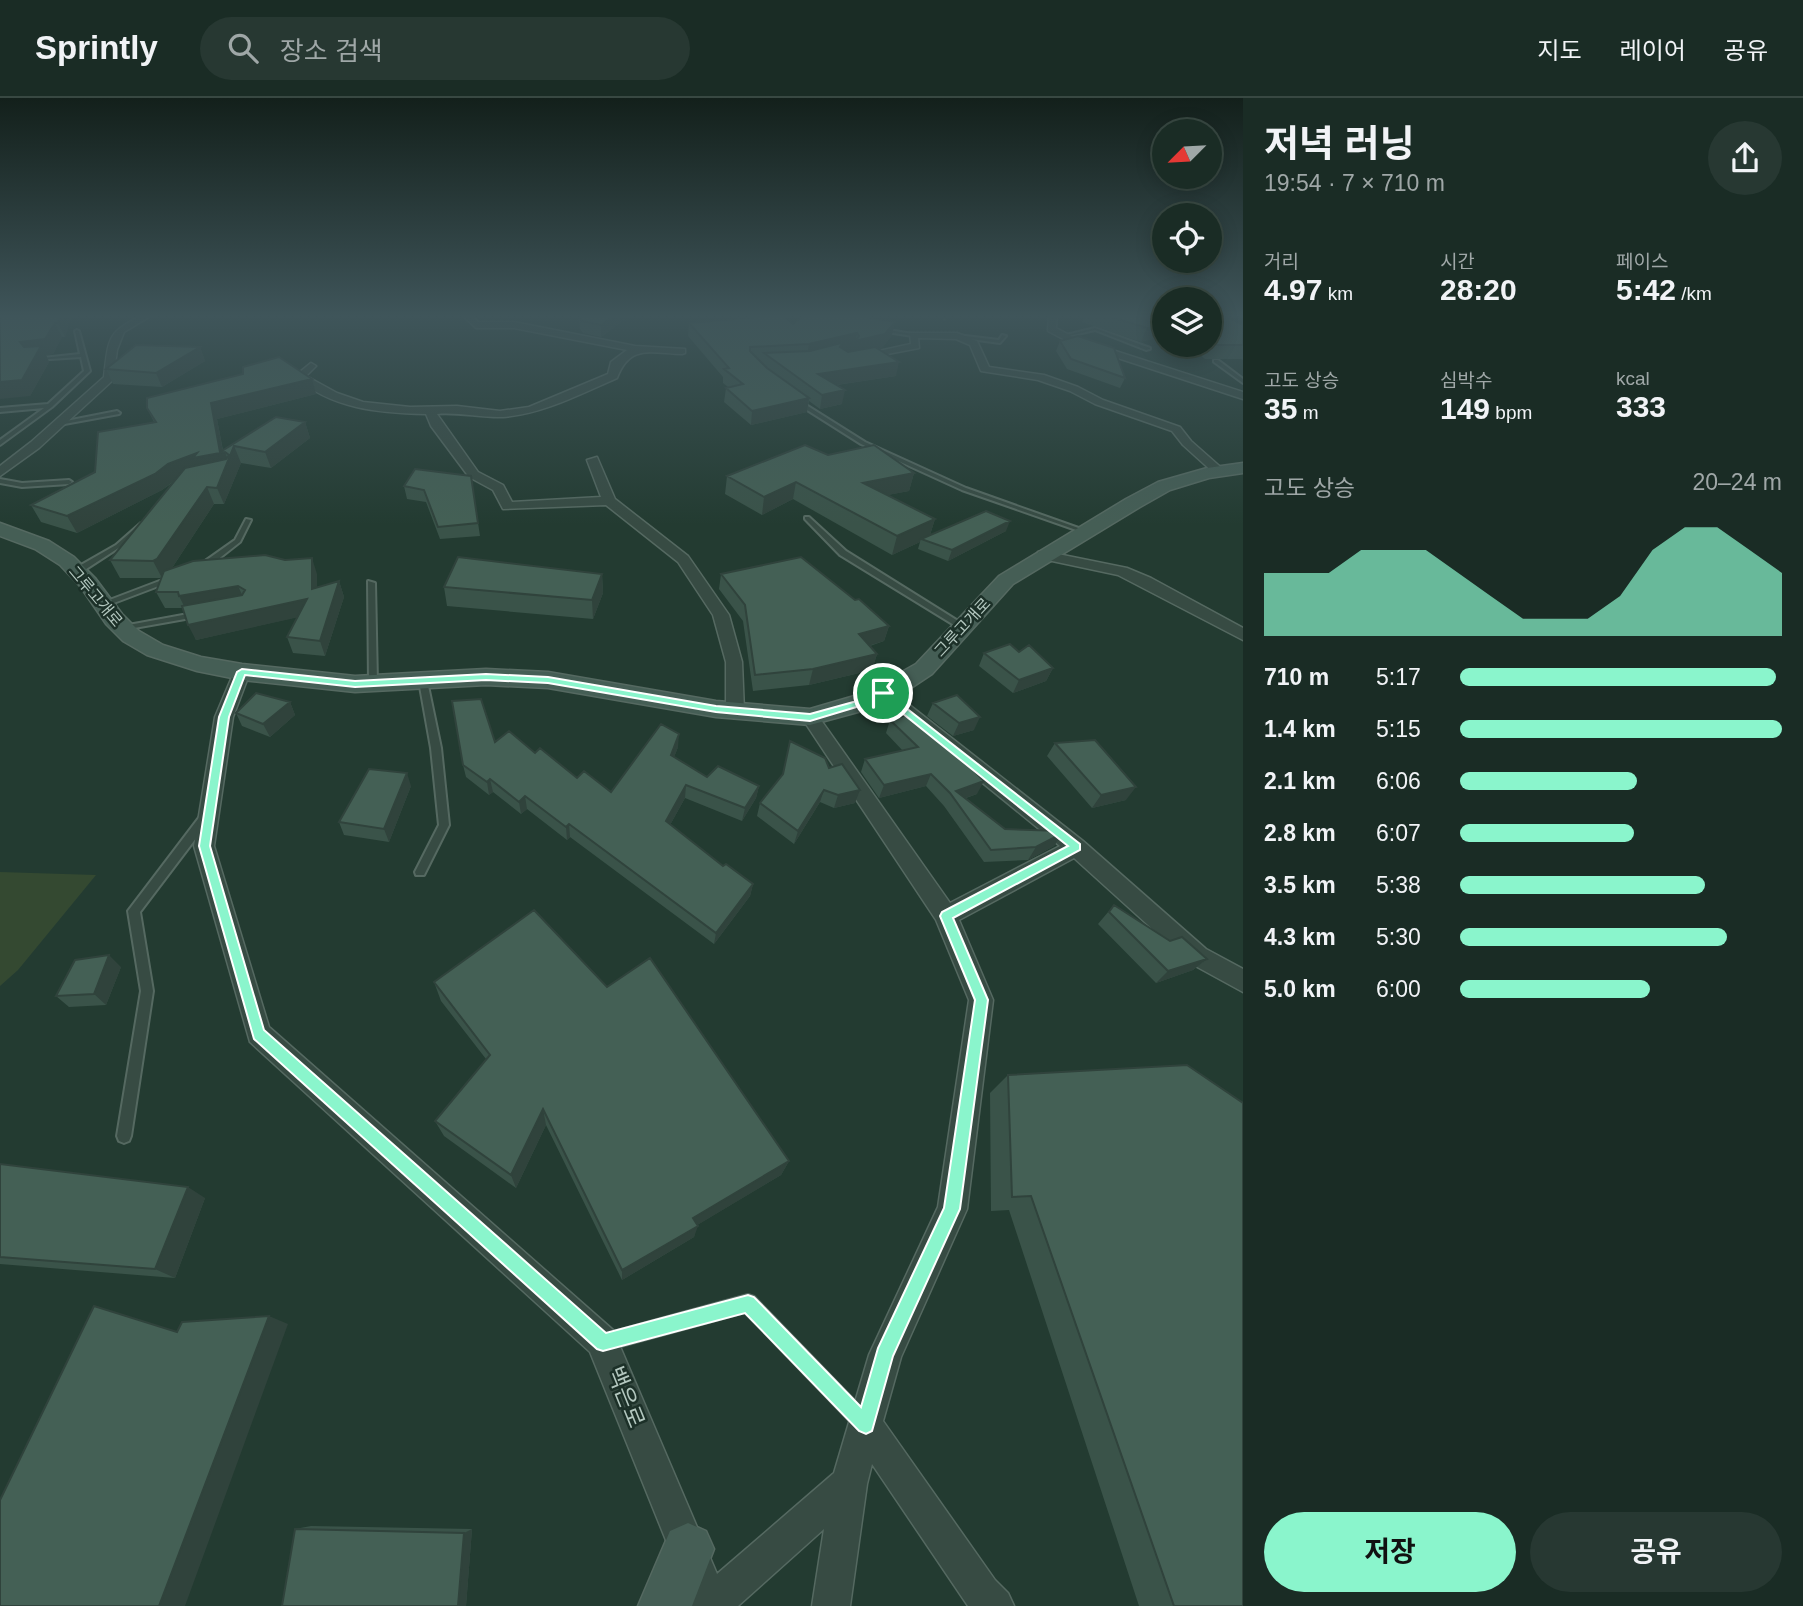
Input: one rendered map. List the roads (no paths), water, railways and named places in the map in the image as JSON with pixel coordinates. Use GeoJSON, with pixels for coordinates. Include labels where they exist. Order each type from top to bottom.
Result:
{"type":"FeatureCollection","features":[{"type":"Feature","properties":{"kind":"street"},"geometry":{"type":"LineString","coordinates":[[0,472],[101,384]]}},
{"type":"Feature","properties":{"kind":"street"},"geometry":{"type":"LineString","coordinates":[[314,384],[344,402],[368,408],[430,411],[457,409],[500,414],[531,410],[593,384]]}},
{"type":"Feature","properties":{"kind":"street"},"geometry":{"type":"LineString","coordinates":[[1061,384],[1099,402],[1176,429],[1187,443],[1219,471]]}},
{"type":"Feature","properties":{"kind":"street"},"geometry":{"type":"LineString","coordinates":[[1208,384],[1243,396]]}},
{"type":"Feature","properties":{"kind":"street"},"geometry":{"type":"LineString","coordinates":[[430,411],[437,426],[463,457],[473,474],[498,488],[508,506],[609,501]]}},
{"type":"Feature","properties":{"kind":"street"},"geometry":{"type":"LineString","coordinates":[[593,460],[609,501],[683,559],[721,615],[733,662],[735,711]]}},
{"type":"Feature","properties":{"kind":"street","name":"그루고개로"},"geometry":{"type":"LineString","coordinates":[[0,529],[41,545],[67,561],[131,636],[155,650],[197,664],[310,680],[373,683],[486,677],[548,680],[735,711],[810,717],[860,703],[924,669],[1006,580],[1084,531],[1164,486],[1219,471],[1243,468]]}},
{"type":"Feature","properties":{"kind":"street"},"geometry":{"type":"LineString","coordinates":[[1043,555],[1122,571],[1146,581],[1243,635]]}},
{"type":"Feature","properties":{"kind":"street","name":"백은로"},"geometry":{"type":"LineString","coordinates":[[242,672],[224,717],[204,846],[259,1034],[603,1343],[709,1606]]}},
{"type":"Feature","properties":{"kind":"street"},"geometry":{"type":"LineString","coordinates":[[883,693],[1076,847],[1198,956],[1243,981]]}},
{"type":"Feature","properties":{"kind":"street"},"geometry":{"type":"LineString","coordinates":[[810,717],[946,916],[981,1000],[952,1209],[884,1355],[849,1484],[831,1606]]}},
{"type":"Feature","properties":{"kind":"street"},"geometry":{"type":"LineString","coordinates":[[946,916],[1076,847]]}},
{"type":"Feature","properties":{"kind":"street"},"geometry":{"type":"LineString","coordinates":[[866,1424],[982,1593],[995,1606]]}},
{"type":"Feature","properties":{"kind":"street"},"geometry":{"type":"LineString","coordinates":[[709,1606],[849,1484]]}},
{"type":"Feature","properties":{"kind":"street"},"geometry":{"type":"LineString","coordinates":[[665,1606],[688,1549]]}},
{"type":"Feature","properties":{"kind":"lane"},"geometry":{"type":"LineString","coordinates":[[0,443],[50,406],[73,384]]}},
{"type":"Feature","properties":{"kind":"lane"},"geometry":{"type":"LineString","coordinates":[[785,393],[863,443],[888,455],[964,489],[1084,531]]}},
{"type":"Feature","properties":{"kind":"lane"},"geometry":{"type":"LineString","coordinates":[[0,410],[50,406]]}},
{"type":"Feature","properties":{"kind":"lane"},"geometry":{"type":"LineString","coordinates":[[59,423],[117,413]]}},
{"type":"Feature","properties":{"kind":"lane"},"geometry":{"type":"LineString","coordinates":[[0,481],[22,485],[69,482]]}},
{"type":"Feature","properties":{"kind":"lane"},"geometry":{"type":"LineString","coordinates":[[77,571],[118,546],[150,516]]}},
{"type":"Feature","properties":{"kind":"lane"},"geometry":{"type":"LineString","coordinates":[[807,518],[843,553],[962,626]]}},
{"type":"Feature","properties":{"kind":"lane"},"geometry":{"type":"LineString","coordinates":[[195,572],[238,541],[248,520]]}},
{"type":"Feature","properties":{"kind":"lane"},"geometry":{"type":"LineString","coordinates":[[103,604],[181,576]]}},
{"type":"Feature","properties":{"kind":"lane"},"geometry":{"type":"LineString","coordinates":[[371,583],[373,683]]}},
{"type":"Feature","properties":{"kind":"lane"},"geometry":{"type":"LineString","coordinates":[[123,628],[204,613]]}},
{"type":"Feature","properties":{"kind":"lane"},"geometry":{"type":"LineString","coordinates":[[420,872],[444,825],[436,748],[423,681]]}},
{"type":"Feature","properties":{"kind":"lane"},"geometry":{"type":"LineString","coordinates":[[124,1136],[147,991],[134,911],[209,813]]}},
{"type":"Feature","properties":{"kind":"lane"},"geometry":{"type":"LineString","coordinates":[[603,1343],[748,1303],[866,1424]]}}]}
